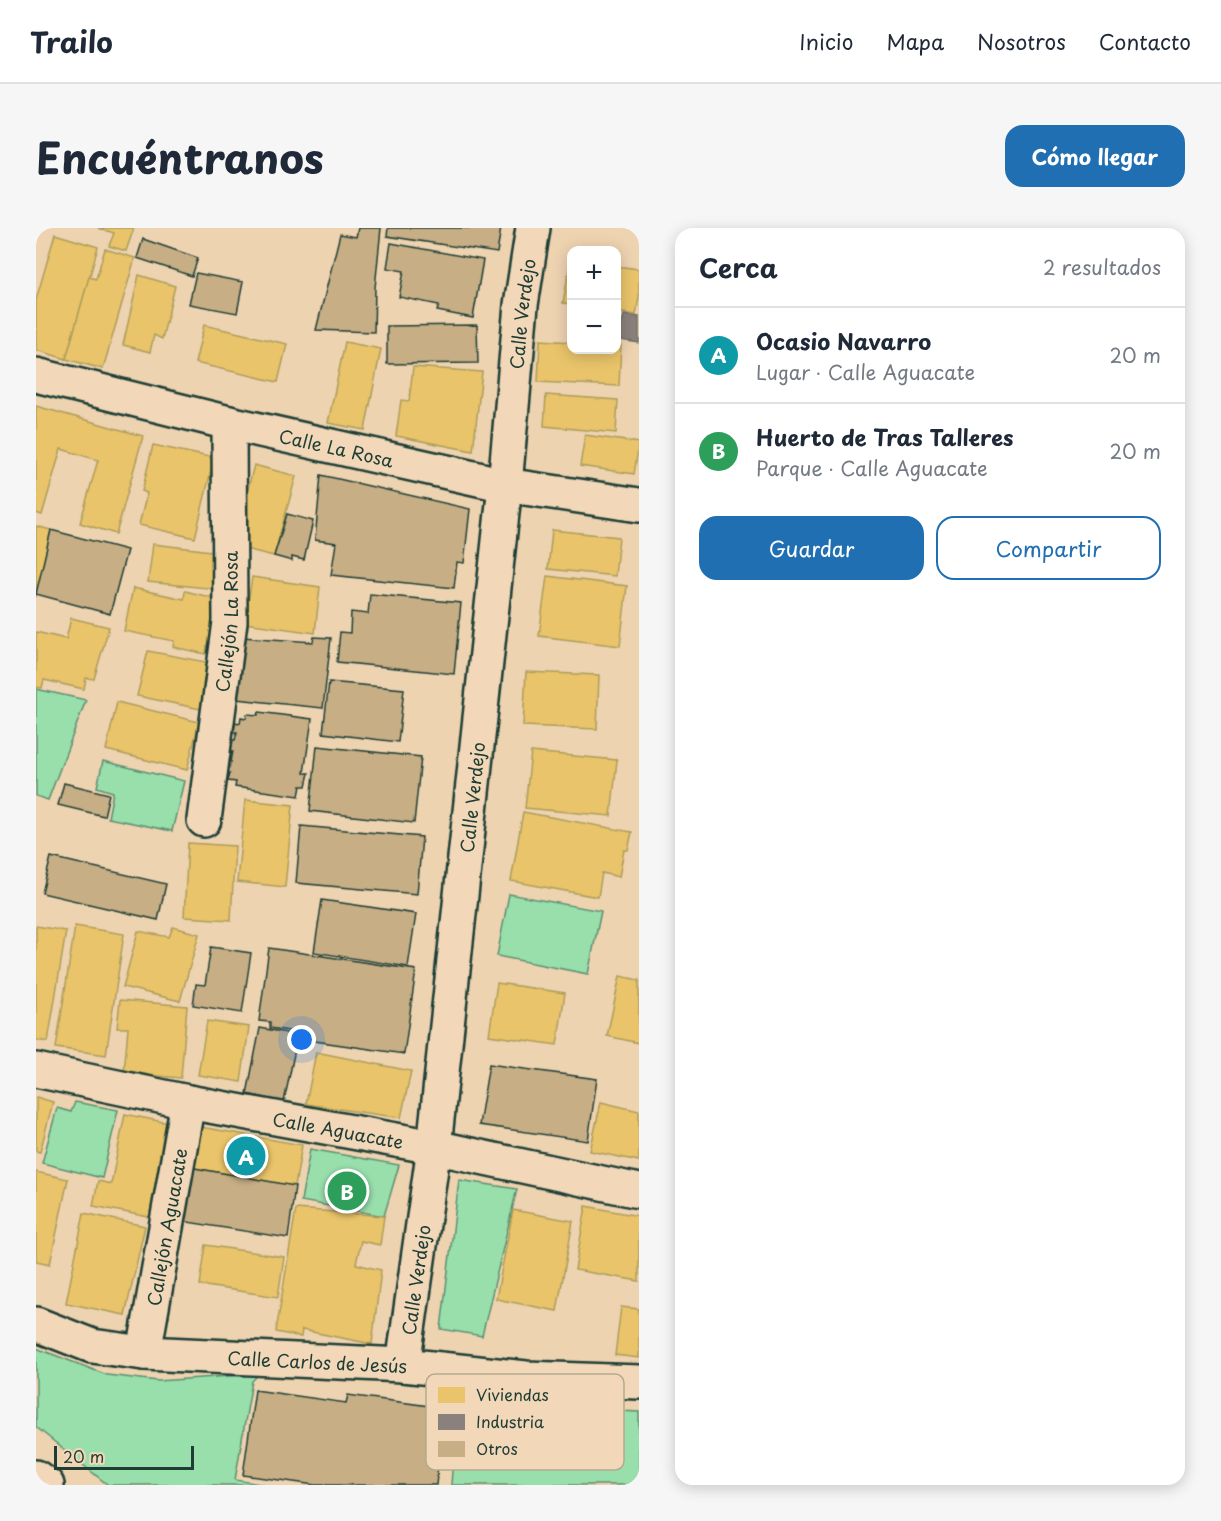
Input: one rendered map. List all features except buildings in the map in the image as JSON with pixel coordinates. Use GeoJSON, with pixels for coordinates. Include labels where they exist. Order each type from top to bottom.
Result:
{"type":"FeatureCollection","features":[{"type":"Feature","properties":{"kind":"street","name":"Calle Verdejo"},"geometry":{"type":"LineString","coordinates":[[403,1365],[434,1147],[505,485],[521,305],[533,228]]}},
{"type":"Feature","properties":{"kind":"street","name":"Calle La Rosa"},"geometry":{"type":"LineString","coordinates":[[36,375],[229,423],[505,485],[639,505]]}},
{"type":"Feature","properties":{"kind":"street","name":"Callejón La Rosa"},"geometry":{"type":"LineString","coordinates":[[204,820],[230,622],[229,423]]}},
{"type":"Feature","properties":{"kind":"street","name":"Calle Aguacate"},"geometry":{"type":"LineString","coordinates":[[36,1070],[188,1102],[434,1147],[639,1191]]}},
{"type":"Feature","properties":{"kind":"street","name":"Callejón Aguacate"},"geometry":{"type":"LineString","coordinates":[[144,1353],[188,1102]]}},
{"type":"Feature","properties":{"kind":"street","name":"Calle Carlos de Jesús"},"geometry":{"type":"LineString","coordinates":[[36,1324],[92,1346],[144,1353],[403,1365],[488,1374]]}},
{"type":"Feature","properties":{"kind":"street","name":"Calle Carlos de Jesús"},"geometry":{"type":"LineString","coordinates":[[624,1381],[639,1382]]}},
{"type":"Feature","properties":{"kind":"street"},"geometry":{"type":"LineString","coordinates":[[36,1477],[47,1485]]}},
{"type":"Feature","properties":{"kind":"green space"},"geometry":{"type":"Polygon","coordinates":[[[36,689],[86,700],[48,800],[36,796],[36,689]]]}},
{"type":"Feature","properties":{"kind":"green space"},"geometry":{"type":"Polygon","coordinates":[[[103,761],[184,781],[172,831],[108,818],[113,792],[97,787],[103,761]]]}},
{"type":"Feature","properties":{"kind":"green space"},"geometry":{"type":"Polygon","coordinates":[[[509,894],[601,911],[588,974],[497,956],[509,894]]]}},
{"type":"Feature","properties":{"kind":"green space"},"geometry":{"type":"Polygon","coordinates":[[[75,1102],[118,1110],[102,1178],[42,1163],[57,1108],[71,1112],[75,1102]]]}},
{"type":"Feature","properties":{"kind":"green space"},"geometry":{"type":"Polygon","coordinates":[[[310,1149],[399,1165],[384,1216],[301,1201],[310,1149]]]}},
{"type":"Feature","properties":{"kind":"green space"},"geometry":{"type":"Polygon","coordinates":[[[459,1180],[517,1189],[482,1336],[441,1329],[459,1180]]]}},
{"type":"Feature","properties":{"kind":"green space"},"geometry":{"type":"Polygon","coordinates":[[[36,1348],[107,1375],[158,1381],[259,1374],[252,1381],[235,1480],[266,1485],[108,1485],[36,1427],[36,1348]]]}},
{"type":"Feature","properties":{"kind":"green space"},"geometry":{"type":"Polygon","coordinates":[[[624,1411],[639,1412],[639,1485],[451,1485],[452,1470],[624,1470],[624,1411]]]}},
{"type":"Feature","properties":{"kind":"place","name":"Ocasio Navarro"},"geometry":{"type":"Point","coordinates":[246,1156]}},
{"type":"Feature","properties":{"kind":"place","name":"Huerto de Tras Talleres"},"geometry":{"type":"Point","coordinates":[347,1191]}}]}
